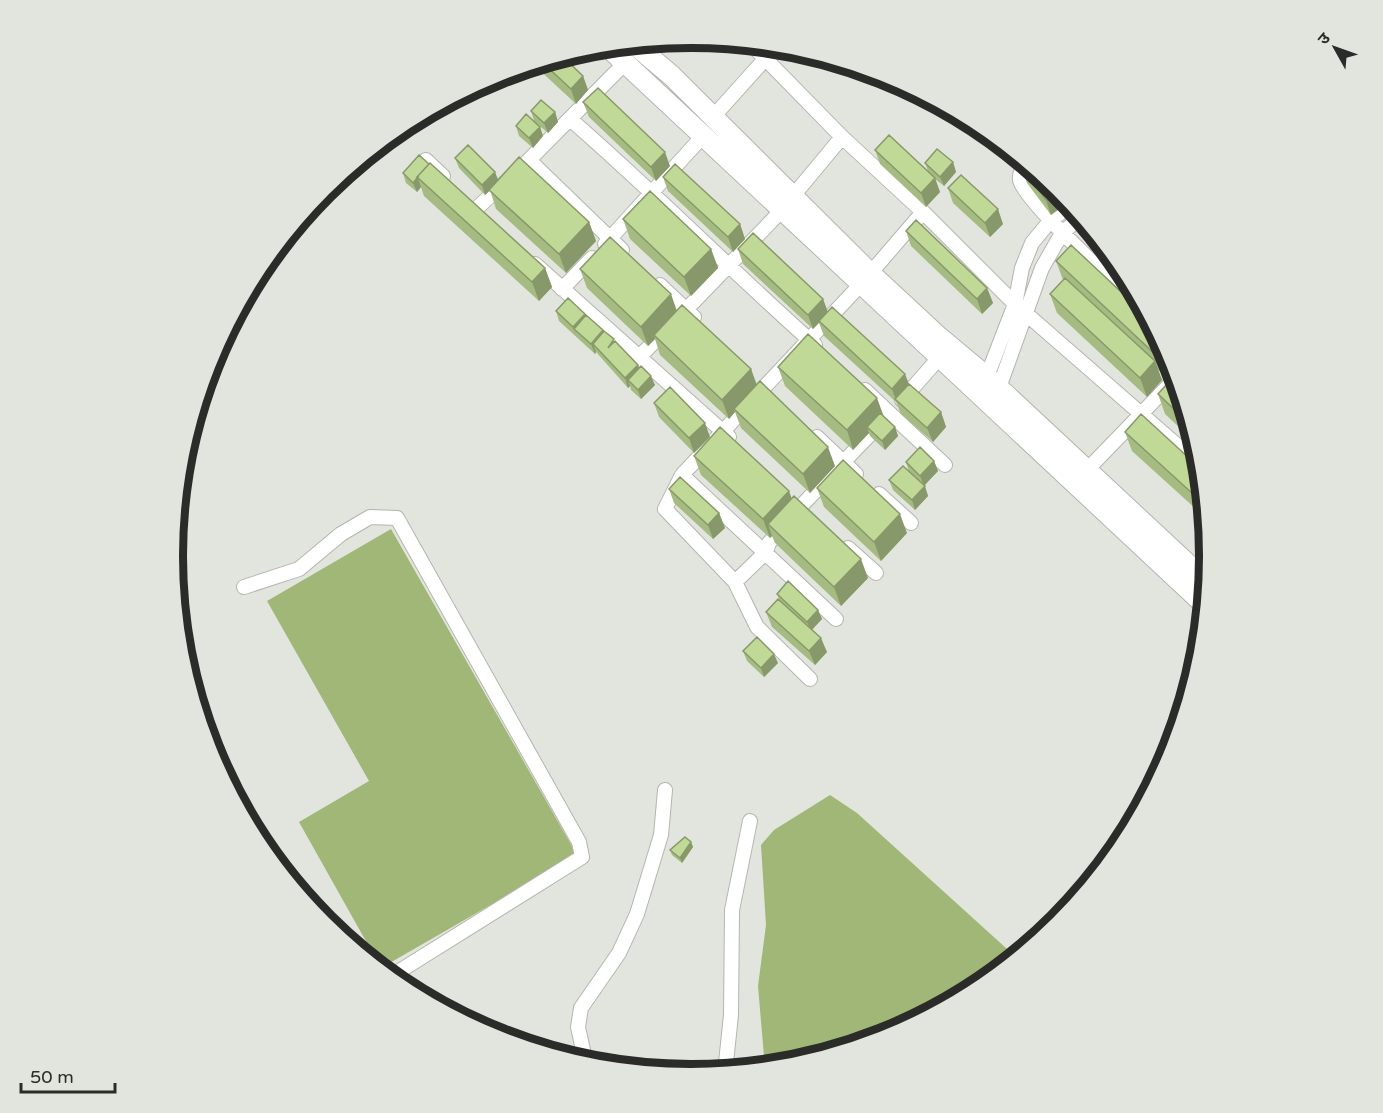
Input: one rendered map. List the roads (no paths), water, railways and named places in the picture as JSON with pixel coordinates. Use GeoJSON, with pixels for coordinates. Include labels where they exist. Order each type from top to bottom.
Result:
{"type":"FeatureCollection","features":[{"type":"Feature","properties":{"kind":"street"},"geometry":{"type":"LineString","coordinates":[[629,52],[672,76],[788,202],[866,278],[939,358],[989,392],[1086,471],[1199,575]]}},
{"type":"Feature","properties":{"kind":"street"},"geometry":{"type":"LineString","coordinates":[[476,209],[570,119],[629,52]]}},
{"type":"Feature","properties":{"kind":"street"},"geometry":{"type":"LineString","coordinates":[[629,52],[702,137],[788,202]]}},
{"type":"Feature","properties":{"kind":"street"},"geometry":{"type":"LineString","coordinates":[[760,52],[842,137],[923,212],[1015,304],[1190,456]]}},
{"type":"Feature","properties":{"kind":"street"},"geometry":{"type":"LineString","coordinates":[[712,117],[766,58]]}},
{"type":"Feature","properties":{"kind":"street"},"geometry":{"type":"LineString","coordinates":[[570,119],[651,190],[727,265],[825,354]]}},
{"type":"Feature","properties":{"kind":"street"},"geometry":{"type":"LineString","coordinates":[[562,289],[702,137]]}},
{"type":"Feature","properties":{"kind":"street"},"geometry":{"type":"LineString","coordinates":[[639,357],[788,202],[842,137]]}},
{"type":"Feature","properties":{"kind":"street"},"geometry":{"type":"LineString","coordinates":[[426,160],[451,184]]}},
{"type":"Feature","properties":{"kind":"street"},"geometry":{"type":"LineString","coordinates":[[529,160],[635,262]]}},
{"type":"Feature","properties":{"kind":"street"},"geometry":{"type":"LineString","coordinates":[[1022,170],[1020,173],[1022,185],[1050,221],[1128,296]]}},
{"type":"Feature","properties":{"kind":"street"},"geometry":{"type":"LineString","coordinates":[[989,392],[1015,304],[1022,268],[1032,243],[1050,221],[1064,210]]}},
{"type":"Feature","properties":{"kind":"street"},"geometry":{"type":"LineString","coordinates":[[810,679],[757,627],[735,582],[665,509],[682,475],[866,278],[923,212]]}},
{"type":"Feature","properties":{"kind":"street"},"geometry":{"type":"LineString","coordinates":[[989,392],[1027,314],[1042,268],[1062,233],[1075,222]]}},
{"type":"Feature","properties":{"kind":"street"},"geometry":{"type":"LineString","coordinates":[[528,257],[738,445]]}},
{"type":"Feature","properties":{"kind":"street"},"geometry":{"type":"LineString","coordinates":[[652,278],[702,325]]}},
{"type":"Feature","properties":{"kind":"street"},"geometry":{"type":"LineString","coordinates":[[866,278],[939,337],[989,392],[1198,598]]}},
{"type":"Feature","properties":{"kind":"street"},"geometry":{"type":"LineString","coordinates":[[735,582],[766,552],[769,543],[802,505],[891,413],[939,358]]}},
{"type":"Feature","properties":{"kind":"street"},"geometry":{"type":"LineString","coordinates":[[858,384],[945,465]]}},
{"type":"Feature","properties":{"kind":"street"},"geometry":{"type":"LineString","coordinates":[[1086,471],[1170,384]]}},
{"type":"Feature","properties":{"kind":"street"},"geometry":{"type":"LineString","coordinates":[[803,424],[911,523]]}},
{"type":"Feature","properties":{"kind":"street"},"geometry":{"type":"LineString","coordinates":[[682,475],[836,620]]}},
{"type":"Feature","properties":{"kind":"street"},"geometry":{"type":"LineString","coordinates":[[244,587],[299,569],[341,534],[370,518],[397,518],[579,842],[582,857],[399,972]]}},
{"type":"Feature","properties":{"kind":"street"},"geometry":{"type":"LineString","coordinates":[[835,535],[876,573]]}},
{"type":"Feature","properties":{"kind":"street"},"geometry":{"type":"LineString","coordinates":[[584,1053],[578,1027],[581,1008],[619,953],[637,914],[661,835],[666,790]]}},
{"type":"Feature","properties":{"kind":"street"},"geometry":{"type":"LineString","coordinates":[[726,1064],[731,1015],[732,910],[750,821]]}}]}
